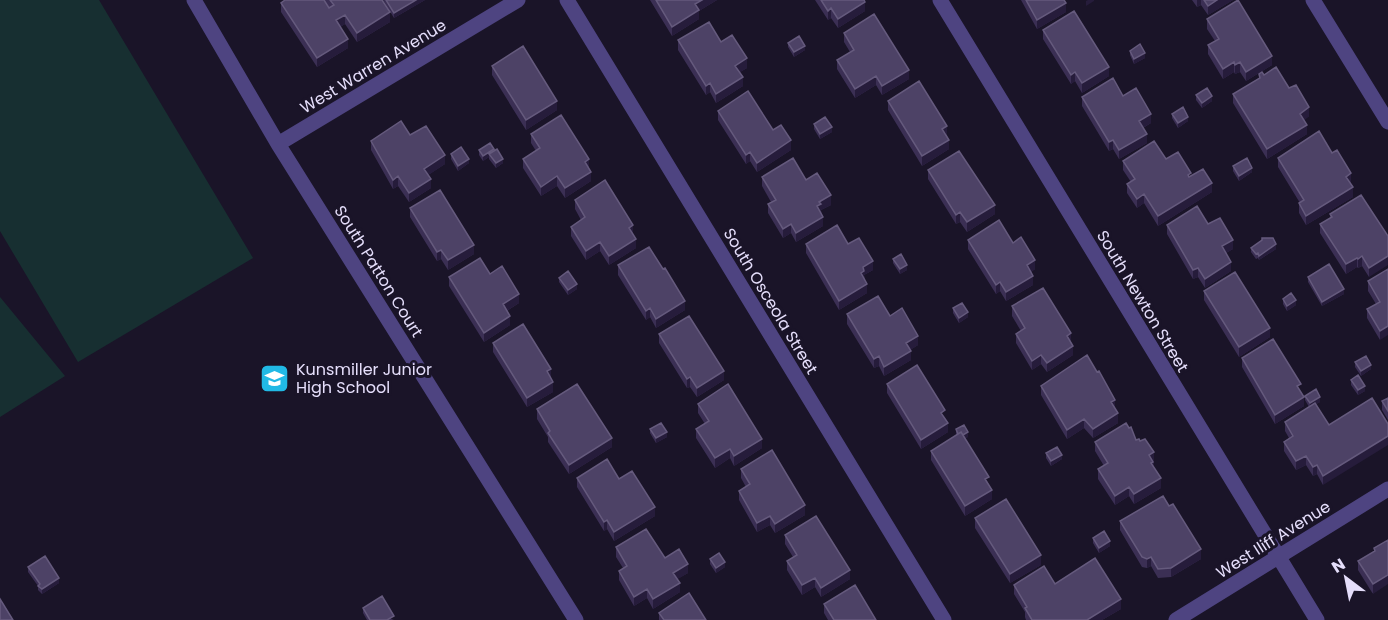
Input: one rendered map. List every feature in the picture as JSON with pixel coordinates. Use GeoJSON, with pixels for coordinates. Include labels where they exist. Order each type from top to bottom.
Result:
{"type":"FeatureCollection","features":[{"type":"Feature","properties":{"kind":"street","name":"South Patton Court"},"geometry":{"type":"LineString","coordinates":[[194,0],[278,144],[576,620]]}},
{"type":"Feature","properties":{"kind":"street","name":"West Warren Avenue"},"geometry":{"type":"LineString","coordinates":[[278,144],[518,0]]}},
{"type":"Feature","properties":{"kind":"street","name":"South Osceola Street"},"geometry":{"type":"LineString","coordinates":[[567,0],[944,620]]}},
{"type":"Feature","properties":{"kind":"street","name":"South Newton Street"},"geometry":{"type":"LineString","coordinates":[[940,0],[1317,620]]}},
{"type":"Feature","properties":{"kind":"street"},"geometry":{"type":"LineString","coordinates":[[1313,0],[1388,122]]}},
{"type":"Feature","properties":{"kind":"street","name":"West Iliff Avenue"},"geometry":{"type":"LineString","coordinates":[[1176,620],[1388,489]]}},
{"type":"Feature","properties":{"kind":"green space"},"geometry":{"type":"Polygon","coordinates":[[[0,0],[99,0],[253,258],[78,362],[0,231],[0,0]]]}},
{"type":"Feature","properties":{"kind":"green space"},"geometry":{"type":"Polygon","coordinates":[[[0,297],[65,376],[0,417],[0,297]]]}},
{"type":"Feature","properties":{"kind":"building"},"geometry":{"type":"Polygon","coordinates":[[[285,0],[324,0],[329,8],[334,5],[330,0],[382,0],[390,12],[357,33],[345,15],[336,20],[348,39],[317,58],[281,3],[285,0]]]}},
{"type":"Feature","properties":{"kind":"building"},"geometry":{"type":"Polygon","coordinates":[[[386,0],[416,0],[394,13],[386,0]]]}},
{"type":"Feature","properties":{"kind":"building"},"geometry":{"type":"Polygon","coordinates":[[[656,0],[702,0],[695,4],[699,10],[672,27],[656,0]]]}},
{"type":"Feature","properties":{"kind":"building"},"geometry":{"type":"Polygon","coordinates":[[[821,0],[864,0],[865,2],[838,19],[831,8],[828,11],[821,0]]]}},
{"type":"Feature","properties":{"kind":"building"},"geometry":{"type":"Polygon","coordinates":[[[1026,0],[1064,0],[1066,3],[1037,20],[1026,0]]]}},
{"type":"Feature","properties":{"kind":"building"},"geometry":{"type":"Polygon","coordinates":[[[1204,0],[1217,0],[1208,6],[1204,0]]]}},
{"type":"Feature","properties":{"kind":"building"},"geometry":{"type":"Polygon","coordinates":[[[1238,0],[1272,56],[1246,72],[1240,62],[1235,65],[1234,62],[1223,69],[1208,45],[1219,39],[1207,19],[1238,0]]]}},
{"type":"Feature","properties":{"kind":"building"},"geometry":{"type":"Polygon","coordinates":[[[1074,11],[1109,67],[1082,83],[1075,72],[1071,75],[1043,30],[1074,11]]]}},
{"type":"Feature","properties":{"kind":"building"},"geometry":{"type":"Polygon","coordinates":[[[874,14],[909,70],[882,86],[876,76],[855,89],[837,60],[854,50],[844,33],[874,14]]]}},
{"type":"Feature","properties":{"kind":"building"},"geometry":{"type":"Polygon","coordinates":[[[709,22],[721,42],[732,35],[747,58],[735,66],[743,77],[716,94],[710,83],[706,86],[678,40],[709,22]]]}},
{"type":"Feature","properties":{"kind":"building"},"geometry":{"type":"Polygon","coordinates":[[[799,36],[805,46],[794,52],[788,43],[799,36]]]}},
{"type":"Feature","properties":{"kind":"building"},"geometry":{"type":"Polygon","coordinates":[[[1140,44],[1145,53],[1134,59],[1130,51],[1140,44]]]}},
{"type":"Feature","properties":{"kind":"building"},"geometry":{"type":"Polygon","coordinates":[[[523,46],[557,101],[526,120],[492,66],[523,46]]]}},
{"type":"Feature","properties":{"kind":"building"},"geometry":{"type":"Polygon","coordinates":[[[1276,67],[1289,88],[1296,85],[1309,107],[1300,114],[1307,125],[1267,149],[1233,94],[1260,78],[1259,74],[1262,72],[1264,75],[1276,67]]]}},
{"type":"Feature","properties":{"kind":"building"},"geometry":{"type":"Polygon","coordinates":[[[1113,78],[1123,96],[1136,88],[1151,114],[1139,121],[1147,134],[1119,150],[1113,140],[1109,142],[1082,97],[1113,78]]]}},
{"type":"Feature","properties":{"kind":"building"},"geometry":{"type":"Polygon","coordinates":[[[919,81],[947,126],[942,129],[949,140],[922,156],[888,101],[919,81]]]}},
{"type":"Feature","properties":{"kind":"building"},"geometry":{"type":"Polygon","coordinates":[[[1207,88],[1212,96],[1202,103],[1196,95],[1207,88]]]}},
{"type":"Feature","properties":{"kind":"building"},"geometry":{"type":"Polygon","coordinates":[[[748,91],[773,130],[781,125],[791,140],[757,163],[750,152],[746,155],[718,111],[748,91]]]}},
{"type":"Feature","properties":{"kind":"building"},"geometry":{"type":"Polygon","coordinates":[[[1183,107],[1188,117],[1178,123],[1172,114],[1183,107]]]}},
{"type":"Feature","properties":{"kind":"building"},"geometry":{"type":"Polygon","coordinates":[[[561,115],[589,159],[585,162],[591,172],[565,188],[557,176],[541,187],[523,159],[540,148],[531,134],[561,115]]]}},
{"type":"Feature","properties":{"kind":"building"},"geometry":{"type":"Polygon","coordinates":[[[825,117],[832,127],[820,134],[814,124],[825,117]]]}},
{"type":"Feature","properties":{"kind":"building"},"geometry":{"type":"Polygon","coordinates":[[[401,121],[410,135],[426,126],[445,155],[424,169],[431,179],[409,193],[398,176],[393,180],[371,141],[401,121]]]}},
{"type":"Feature","properties":{"kind":"building"},"geometry":{"type":"Polygon","coordinates":[[[1319,131],[1332,153],[1337,150],[1351,173],[1346,177],[1353,187],[1306,216],[1299,203],[1304,200],[1278,158],[1319,131]]]}},
{"type":"Feature","properties":{"kind":"building"},"geometry":{"type":"Polygon","coordinates":[[[1154,141],[1166,159],[1178,152],[1191,173],[1189,177],[1203,169],[1212,183],[1158,216],[1144,194],[1137,199],[1127,184],[1135,179],[1123,161],[1154,141]]]}},
{"type":"Feature","properties":{"kind":"building"},"geometry":{"type":"Polygon","coordinates":[[[490,143],[494,149],[483,156],[479,150],[490,143]]]}},
{"type":"Feature","properties":{"kind":"building"},"geometry":{"type":"Polygon","coordinates":[[[461,147],[469,159],[458,166],[451,154],[461,147]]]}},
{"type":"Feature","properties":{"kind":"building"},"geometry":{"type":"Polygon","coordinates":[[[497,149],[503,159],[496,163],[489,154],[497,149]]]}},
{"type":"Feature","properties":{"kind":"building"},"geometry":{"type":"Polygon","coordinates":[[[959,151],[995,205],[967,222],[960,212],[956,215],[928,170],[959,151]]]}},
{"type":"Feature","properties":{"kind":"building"},"geometry":{"type":"Polygon","coordinates":[[[793,158],[806,180],[817,173],[831,195],[819,202],[821,204],[817,206],[823,217],[796,233],[791,224],[783,229],[768,204],[776,200],[762,177],[793,158]]]}},
{"type":"Feature","properties":{"kind":"building"},"geometry":{"type":"Polygon","coordinates":[[[1247,158],[1252,168],[1239,176],[1233,166],[1247,158]]]}},
{"type":"Feature","properties":{"kind":"building"},"geometry":{"type":"Polygon","coordinates":[[[605,180],[633,225],[629,228],[636,239],[609,256],[600,242],[586,251],[571,227],[585,217],[575,200],[605,180]]]}},
{"type":"Feature","properties":{"kind":"building"},"geometry":{"type":"Polygon","coordinates":[[[440,190],[474,245],[448,260],[441,250],[437,252],[410,208],[440,190]]]}},
{"type":"Feature","properties":{"kind":"building"},"geometry":{"type":"Polygon","coordinates":[[[1361,195],[1388,236],[1388,256],[1369,268],[1362,256],[1346,264],[1320,224],[1332,217],[1330,214],[1361,195]]]}},
{"type":"Feature","properties":{"kind":"building"},"geometry":{"type":"Polygon","coordinates":[[[1197,206],[1208,224],[1220,218],[1233,240],[1222,246],[1231,262],[1205,279],[1198,268],[1193,270],[1167,225],[1197,206]]]}},
{"type":"Feature","properties":{"kind":"building"},"geometry":{"type":"Polygon","coordinates":[[[999,220],[1013,243],[1021,237],[1035,260],[1027,265],[1033,276],[1006,292],[1000,282],[996,285],[968,240],[999,220]]]}},
{"type":"Feature","properties":{"kind":"building"},"geometry":{"type":"Polygon","coordinates":[[[837,225],[848,244],[859,238],[873,261],[863,267],[864,271],[861,273],[867,284],[839,301],[806,244],[837,225]]]}},
{"type":"Feature","properties":{"kind":"building"},"geometry":{"type":"Polygon","coordinates":[[[1262,238],[1273,238],[1276,244],[1259,256],[1251,248],[1262,238]]]}},
{"type":"Feature","properties":{"kind":"building"},"geometry":{"type":"Polygon","coordinates":[[[649,247],[685,301],[656,319],[650,308],[646,311],[618,265],[649,247]]]}},
{"type":"Feature","properties":{"kind":"building"},"geometry":{"type":"Polygon","coordinates":[[[901,254],[907,265],[900,269],[893,259],[901,254]]]}},
{"type":"Feature","properties":{"kind":"building"},"geometry":{"type":"Polygon","coordinates":[[[480,258],[490,274],[502,266],[519,294],[503,304],[510,316],[484,333],[449,277],[480,258]]]}},
{"type":"Feature","properties":{"kind":"building"},"geometry":{"type":"Polygon","coordinates":[[[1329,264],[1344,289],[1322,302],[1308,277],[1329,264]]]}},
{"type":"Feature","properties":{"kind":"building"},"geometry":{"type":"Polygon","coordinates":[[[1388,269],[1388,326],[1380,331],[1367,309],[1380,302],[1368,281],[1388,269]]]}},
{"type":"Feature","properties":{"kind":"building"},"geometry":{"type":"Polygon","coordinates":[[[568,271],[577,284],[568,290],[559,278],[568,271]]]}},
{"type":"Feature","properties":{"kind":"building"},"geometry":{"type":"Polygon","coordinates":[[[1235,272],[1270,328],[1239,347],[1204,291],[1235,272]]]}},
{"type":"Feature","properties":{"kind":"building"},"geometry":{"type":"Polygon","coordinates":[[[1043,288],[1071,333],[1067,336],[1073,346],[1047,363],[1041,355],[1032,361],[1016,334],[1025,328],[1012,306],[1043,288]]]}},
{"type":"Feature","properties":{"kind":"building"},"geometry":{"type":"Polygon","coordinates":[[[1291,293],[1296,300],[1287,306],[1283,299],[1291,293]]]}},
{"type":"Feature","properties":{"kind":"building"},"geometry":{"type":"Polygon","coordinates":[[[878,296],[890,316],[902,308],[918,336],[906,343],[911,351],[884,367],[879,356],[874,359],[847,314],[878,296]]]}},
{"type":"Feature","properties":{"kind":"building"},"geometry":{"type":"Polygon","coordinates":[[[962,303],[968,312],[959,318],[953,308],[962,303]]]}},
{"type":"Feature","properties":{"kind":"building"},"geometry":{"type":"Polygon","coordinates":[[[689,316],[724,371],[697,388],[690,377],[687,379],[659,334],[689,316]]]}},
{"type":"Feature","properties":{"kind":"building"},"geometry":{"type":"Polygon","coordinates":[[[523,324],[551,369],[547,371],[553,382],[527,398],[493,343],[523,324]]]}},
{"type":"Feature","properties":{"kind":"building"},"geometry":{"type":"Polygon","coordinates":[[[1273,339],[1301,384],[1297,386],[1304,397],[1275,415],[1242,358],[1273,339]]]}},
{"type":"Feature","properties":{"kind":"building"},"geometry":{"type":"Polygon","coordinates":[[[1087,355],[1115,400],[1111,402],[1118,413],[1093,429],[1084,419],[1067,430],[1041,386],[1087,355]]]}},
{"type":"Feature","properties":{"kind":"building"},"geometry":{"type":"Polygon","coordinates":[[[1366,356],[1371,365],[1361,371],[1355,362],[1366,356]]]}},
{"type":"Feature","properties":{"kind":"building"},"geometry":{"type":"Polygon","coordinates":[[[917,365],[945,410],[941,413],[948,423],[921,440],[887,384],[917,365]]]}},
{"type":"Feature","properties":{"kind":"building"},"geometry":{"type":"Polygon","coordinates":[[[1358,375],[1365,386],[1358,390],[1351,380],[1358,375]]]}},
{"type":"Feature","properties":{"kind":"building"},"geometry":{"type":"Polygon","coordinates":[[[577,384],[612,438],[569,465],[548,433],[550,431],[537,409],[577,384]]]}},
{"type":"Feature","properties":{"kind":"building"},"geometry":{"type":"Polygon","coordinates":[[[728,384],[762,439],[734,456],[730,449],[715,458],[696,429],[709,421],[698,404],[728,384]]]}},
{"type":"Feature","properties":{"kind":"building"},"geometry":{"type":"Polygon","coordinates":[[[1316,389],[1320,397],[1310,403],[1305,396],[1316,389]]]}},
{"type":"Feature","properties":{"kind":"building"},"geometry":{"type":"Polygon","coordinates":[[[1372,398],[1388,424],[1388,436],[1323,476],[1317,465],[1313,467],[1306,456],[1296,461],[1284,442],[1293,436],[1285,422],[1315,403],[1329,425],[1372,398]]]}},
{"type":"Feature","properties":{"kind":"building"},"geometry":{"type":"Polygon","coordinates":[[[1388,398],[1388,411],[1382,401],[1388,398]]]}},
{"type":"Feature","properties":{"kind":"building"},"geometry":{"type":"Polygon","coordinates":[[[661,423],[667,432],[656,438],[650,429],[661,423]]]}},
{"type":"Feature","properties":{"kind":"building"},"geometry":{"type":"Polygon","coordinates":[[[1126,423],[1129,428],[1131,427],[1136,440],[1145,439],[1154,452],[1149,455],[1153,462],[1151,463],[1161,478],[1134,494],[1129,487],[1115,496],[1098,469],[1108,463],[1095,442],[1126,423]]]}},
{"type":"Feature","properties":{"kind":"building"},"geometry":{"type":"Polygon","coordinates":[[[964,425],[968,432],[963,435],[961,432],[958,434],[956,429],[964,425]]]}},
{"type":"Feature","properties":{"kind":"building"},"geometry":{"type":"Polygon","coordinates":[[[961,432],[989,477],[985,479],[992,490],[965,506],[931,451],[961,432]]]}},
{"type":"Feature","properties":{"kind":"building"},"geometry":{"type":"Polygon","coordinates":[[[1057,447],[1062,455],[1051,461],[1046,453],[1057,447]]]}},
{"type":"Feature","properties":{"kind":"building"},"geometry":{"type":"Polygon","coordinates":[[[772,450],[805,505],[775,524],[770,516],[757,523],[739,491],[750,484],[741,469],[772,450]]]}},
{"type":"Feature","properties":{"kind":"building"},"geometry":{"type":"Polygon","coordinates":[[[607,459],[619,479],[632,471],[655,507],[614,532],[607,520],[604,522],[577,478],[607,459]]]}},
{"type":"Feature","properties":{"kind":"building"},"geometry":{"type":"Polygon","coordinates":[[[1163,496],[1169,506],[1173,504],[1201,549],[1171,568],[1158,569],[1151,557],[1147,559],[1142,557],[1120,521],[1163,496]]]}},
{"type":"Feature","properties":{"kind":"building"},"geometry":{"type":"Polygon","coordinates":[[[1006,499],[1041,555],[1010,574],[975,518],[1006,499]]]}},
{"type":"Feature","properties":{"kind":"building"},"geometry":{"type":"Polygon","coordinates":[[[816,516],[850,570],[821,588],[815,578],[802,585],[787,561],[797,555],[785,535],[816,516]]]}},
{"type":"Feature","properties":{"kind":"building"},"geometry":{"type":"Polygon","coordinates":[[[646,529],[665,558],[679,549],[688,564],[673,573],[680,583],[653,599],[647,589],[634,597],[619,571],[627,566],[616,547],[646,529]]]}},
{"type":"Feature","properties":{"kind":"building"},"geometry":{"type":"Polygon","coordinates":[[[1104,531],[1110,541],[1099,548],[1093,538],[1104,531]]]}},
{"type":"Feature","properties":{"kind":"building"},"geometry":{"type":"Polygon","coordinates":[[[1388,540],[1388,575],[1373,584],[1358,561],[1388,540]]]}},
{"type":"Feature","properties":{"kind":"building"},"geometry":{"type":"Polygon","coordinates":[[[719,553],[725,562],[716,568],[710,559],[719,553]]]}},
{"type":"Feature","properties":{"kind":"building"},"geometry":{"type":"Polygon","coordinates":[[[45,556],[59,578],[42,589],[28,567],[45,556]]]}},
{"type":"Feature","properties":{"kind":"building"},"geometry":{"type":"Polygon","coordinates":[[[1095,558],[1121,599],[1087,620],[1032,620],[1014,585],[1044,566],[1055,584],[1095,558]]]}},
{"type":"Feature","properties":{"kind":"building"},"geometry":{"type":"Polygon","coordinates":[[[855,585],[876,620],[834,620],[824,604],[855,585]]]}},
{"type":"Feature","properties":{"kind":"building"},"geometry":{"type":"Polygon","coordinates":[[[689,593],[706,620],[664,620],[659,613],[689,593]]]}},
{"type":"Feature","properties":{"kind":"building"},"geometry":{"type":"Polygon","coordinates":[[[382,596],[394,616],[387,620],[370,620],[363,608],[382,596]]]}},
{"type":"Feature","properties":{"kind":"building"},"geometry":{"type":"Polygon","coordinates":[[[0,599],[13,620],[0,620],[0,599]]]}},
{"type":"Feature","properties":{"kind":"place","name":"Kunsmiller Junior High School"},"geometry":{"type":"Point","coordinates":[275,378]}}]}
